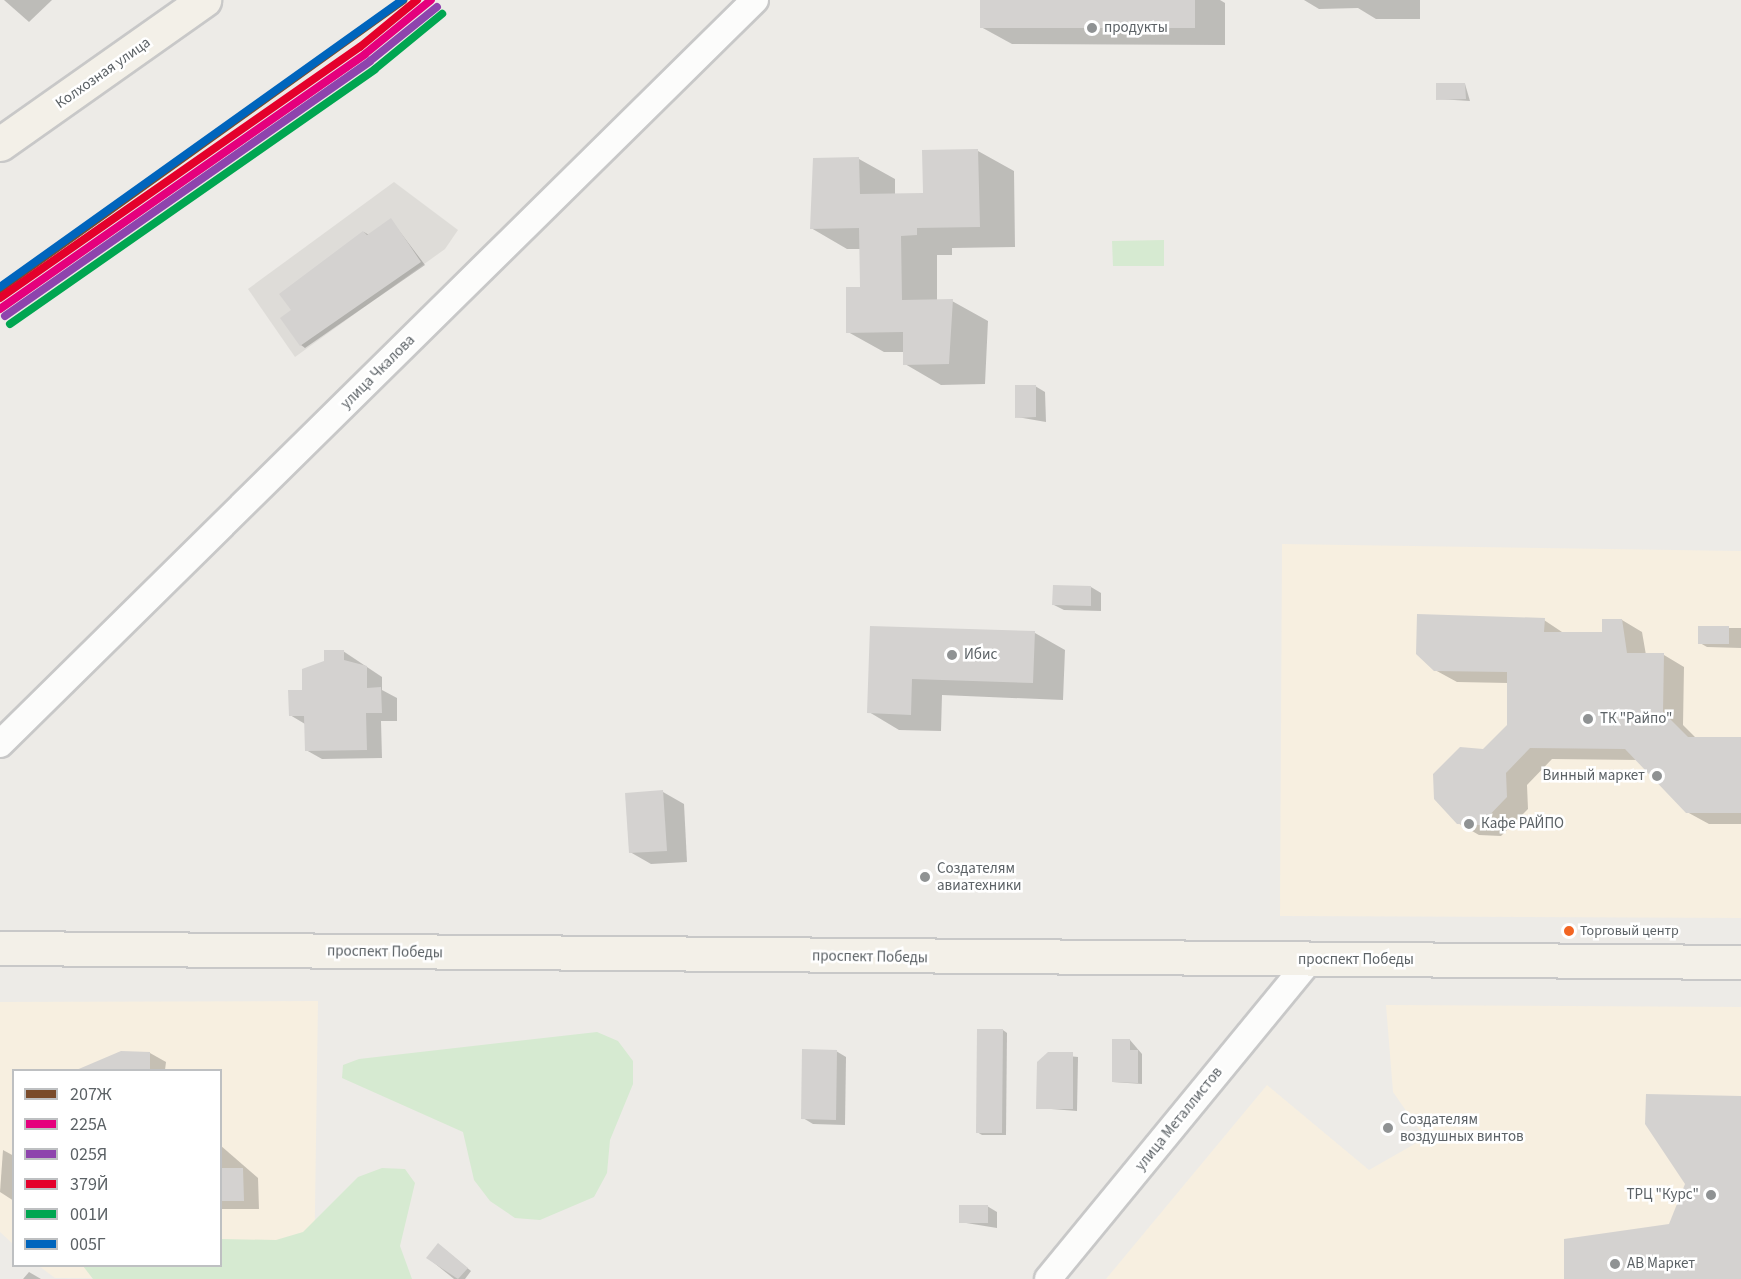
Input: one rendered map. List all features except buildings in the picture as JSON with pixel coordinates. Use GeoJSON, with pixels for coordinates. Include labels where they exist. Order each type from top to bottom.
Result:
{"type":"FeatureCollection","features":[{"type":"Feature","properties":{"kind":"main road","name":"Колхозная улица"},"geometry":{"type":"LineString","coordinates":[[0,144],[204,0]]}},
{"type":"Feature","properties":{"kind":"main road","name":"проспект Победы"},"geometry":{"type":"LineString","coordinates":[[0,948],[1741,962]]}},
{"type":"Feature","properties":{"kind":"street","name":"улица Чкалова"},"geometry":{"type":"LineString","coordinates":[[0,744],[755,0]]}},
{"type":"Feature","properties":{"kind":"street","name":"улица Металлистов"},"geometry":{"type":"LineString","coordinates":[[1048,1279],[1311,959]]}},
{"type":"Feature","properties":{"kind":"shaded area"},"geometry":{"type":"Polygon","coordinates":[[[394,182],[458,230],[445,249],[295,357],[248,289],[394,182]]]}},
{"type":"Feature","properties":{"kind":"shaded area"},"geometry":{"type":"Polygon","coordinates":[[[1282,544],[1741,551],[1741,918],[1280,916],[1282,544]]]}},
{"type":"Feature","properties":{"kind":"shaded area"},"geometry":{"type":"Polygon","coordinates":[[[318,1001],[314,1279],[55,1278],[40,1267],[222,1267],[222,1069],[12,1069],[12,1243],[0,1232],[0,1002],[318,1001]]]}},
{"type":"Feature","properties":{"kind":"shaded area"},"geometry":{"type":"Polygon","coordinates":[[[1386,1005],[1741,1007],[1741,1279],[1106,1279],[1267,1085],[1369,1170],[1425,1138],[1393,1092],[1386,1005]]]}},
{"type":"Feature","properties":{"kind":"green space"},"geometry":{"type":"Polygon","coordinates":[[[1164,240],[1164,266],[1113,266],[1112,241],[1164,240]]]}},
{"type":"Feature","properties":{"kind":"green space"},"geometry":{"type":"Polygon","coordinates":[[[597,1032],[618,1041],[633,1061],[633,1084],[610,1140],[607,1173],[594,1197],[540,1220],[515,1218],[490,1201],[474,1180],[463,1132],[342,1078],[343,1065],[359,1059],[597,1032]]]}},
{"type":"Feature","properties":{"kind":"green space"},"geometry":{"type":"Polygon","coordinates":[[[382,1168],[405,1169],[415,1183],[400,1246],[412,1279],[93,1279],[84,1267],[222,1267],[222,1239],[276,1240],[303,1232],[358,1177],[382,1168]]]}},
{"type":"Feature","properties":{"kind":"transit line","name":"207Ж"},"geometry":{"type":"LineString","coordinates":[[0,289],[403,0]]}},
{"type":"Feature","properties":{"kind":"transit line","name":"005Г"},"geometry":{"type":"LineString","coordinates":[[0,287],[403,0]]}},
{"type":"Feature","properties":{"kind":"transit line","name":"379Й"},"geometry":{"type":"LineString","coordinates":[[0,298],[360,47],[417,0]]}},
{"type":"Feature","properties":{"kind":"transit line","name":"225А"},"geometry":{"type":"LineString","coordinates":[[0,309],[365,54],[431,0]]}},
{"type":"Feature","properties":{"kind":"transit line","name":"025Я"},"geometry":{"type":"LineString","coordinates":[[5,316],[370,61],[437,7]]}},
{"type":"Feature","properties":{"kind":"transit line","name":"001И"},"geometry":{"type":"LineString","coordinates":[[10,324],[375,69],[442,14]]}},
{"type":"Feature","properties":{"kind":"place","name":"продукты"},"geometry":{"type":"Point","coordinates":[1092,28]}},
{"type":"Feature","properties":{"kind":"place","name":"Ибис"},"geometry":{"type":"Point","coordinates":[952,655]}},
{"type":"Feature","properties":{"kind":"place","name":"ТК \"Райпо\""},"geometry":{"type":"Point","coordinates":[1588,719]}},
{"type":"Feature","properties":{"kind":"place","name":"Винный маркет"},"geometry":{"type":"Point","coordinates":[1657,776]}},
{"type":"Feature","properties":{"kind":"place","name":"Кафе РАЙПО"},"geometry":{"type":"Point","coordinates":[1469,824]}},
{"type":"Feature","properties":{"kind":"place","name":"Создателям авиатехники"},"geometry":{"type":"Point","coordinates":[925,877]}},
{"type":"Feature","properties":{"kind":"place","name":"Торговый центр"},"geometry":{"type":"Point","coordinates":[1569,931]}},
{"type":"Feature","properties":{"kind":"place","name":"Создателям воздушных винтов"},"geometry":{"type":"Point","coordinates":[1388,1128]}},
{"type":"Feature","properties":{"kind":"place","name":"ТРЦ \"Курс\""},"geometry":{"type":"Point","coordinates":[1711,1195]}},
{"type":"Feature","properties":{"kind":"place","name":"АВ Маркет"},"geometry":{"type":"Point","coordinates":[1615,1264]}}]}
